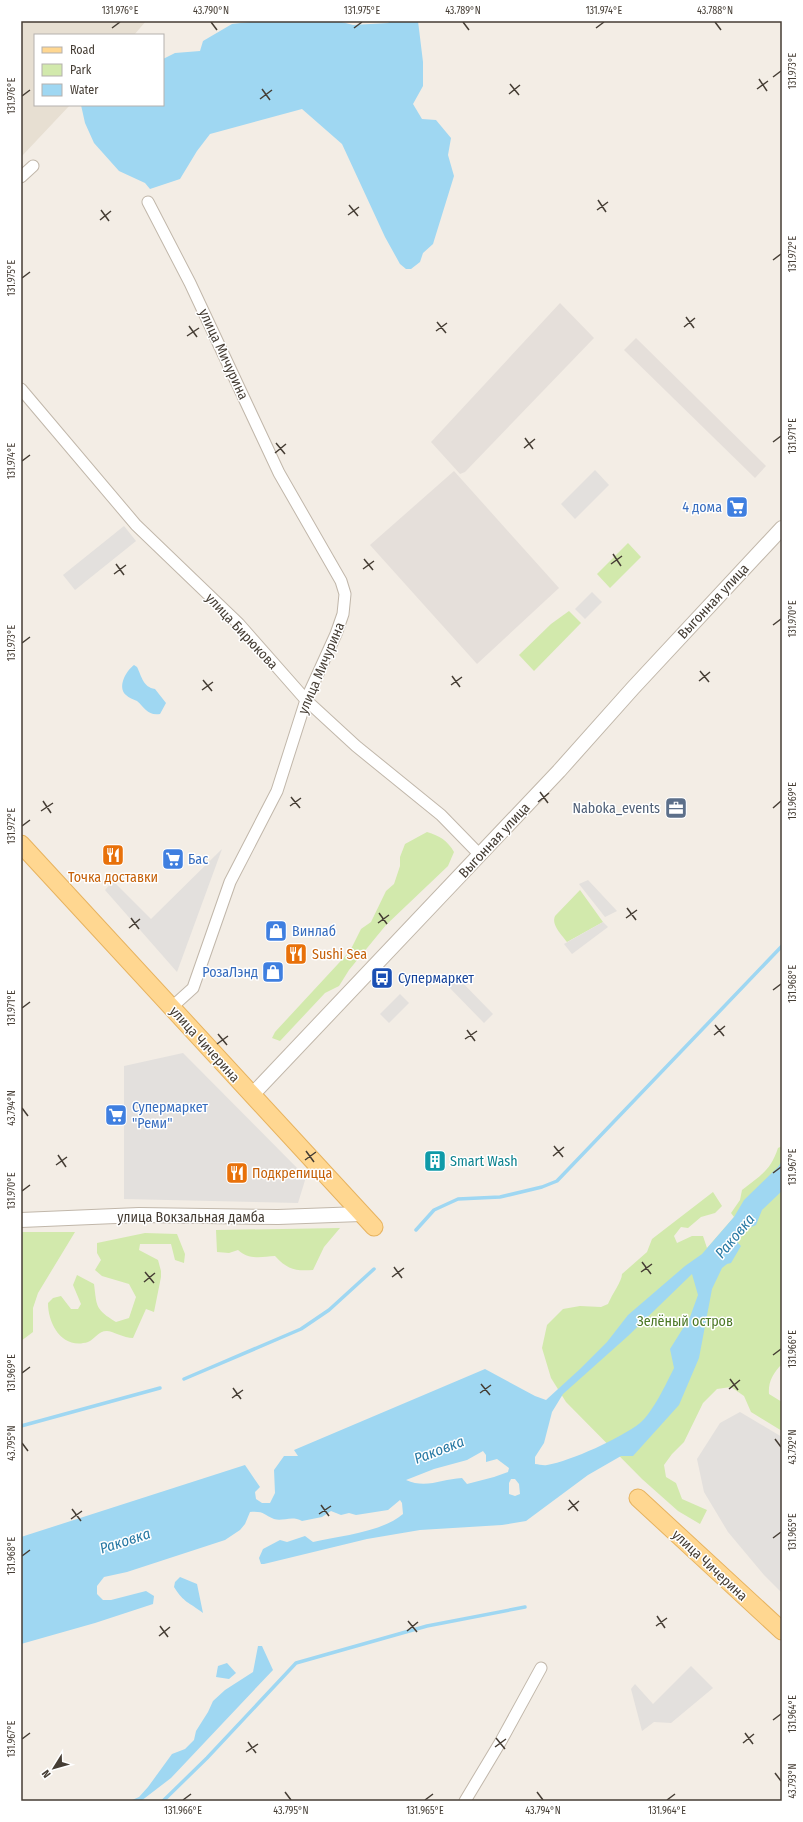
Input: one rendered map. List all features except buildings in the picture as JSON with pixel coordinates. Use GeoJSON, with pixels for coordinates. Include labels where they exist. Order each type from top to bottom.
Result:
{"type":"FeatureCollection","features":[{"type":"Feature","properties":{"kind":"main road","name":"улица Чичерина"},"geometry":{"type":"LineString","coordinates":[[21,844],[374,1227]]}},
{"type":"Feature","properties":{"kind":"main road","name":"улица Чичерина"},"geometry":{"type":"LineString","coordinates":[[638,1498],[782,1631]]}},
{"type":"Feature","properties":{"kind":"street"},"geometry":{"type":"LineString","coordinates":[[21,177],[33,166]]}},
{"type":"Feature","properties":{"kind":"street","name":"улица Мичурина"},"geometry":{"type":"LineString","coordinates":[[148,202],[190,283],[279,473],[341,581],[345,594],[343,614],[336,634],[306,700],[277,791],[230,882],[193,988],[172,1007]]}},
{"type":"Feature","properties":{"kind":"street","name":"улица Бирюкова"},"geometry":{"type":"LineString","coordinates":[[21,389],[136,525],[239,624],[306,700],[356,746],[441,815],[480,855]]}},
{"type":"Feature","properties":{"kind":"street","name":"Выгонная улица"},"geometry":{"type":"LineString","coordinates":[[252,1095],[559,771],[633,688],[782,528]]}},
{"type":"Feature","properties":{"kind":"street","name":"улица Вокзальная дамба"},"geometry":{"type":"LineString","coordinates":[[21,1220],[139,1216],[270,1217],[361,1214]]}},
{"type":"Feature","properties":{"kind":"street"},"geometry":{"type":"LineString","coordinates":[[465,1801],[501,1741],[541,1668]]}},
{"type":"Feature","properties":{"kind":"shaded area"},"geometry":{"type":"Polygon","coordinates":[[[21,21],[146,21],[135,34],[34,34],[34,106],[69,106],[21,157],[21,21]]]}},
{"type":"Feature","properties":{"kind":"shaded area"},"geometry":{"type":"Polygon","coordinates":[[[560,303],[594,338],[465,472],[460,474],[431,442],[560,303]]]}},
{"type":"Feature","properties":{"kind":"shaded area"},"geometry":{"type":"Polygon","coordinates":[[[636,338],[766,466],[755,478],[624,350],[636,338]]]}},
{"type":"Feature","properties":{"kind":"shaded area"},"geometry":{"type":"Polygon","coordinates":[[[595,470],[609,485],[575,519],[561,504],[595,470]]]}},
{"type":"Feature","properties":{"kind":"shaded area"},"geometry":{"type":"Polygon","coordinates":[[[454,471],[559,588],[477,664],[370,545],[454,471]]]}},
{"type":"Feature","properties":{"kind":"shaded area"},"geometry":{"type":"Polygon","coordinates":[[[124,526],[136,541],[75,590],[63,575],[124,526]]]}},
{"type":"Feature","properties":{"kind":"shaded area"},"geometry":{"type":"Polygon","coordinates":[[[592,592],[602,602],[585,619],[575,609],[592,592]]]}},
{"type":"Feature","properties":{"kind":"shaded area"},"geometry":{"type":"Polygon","coordinates":[[[222,849],[177,972],[105,890],[113,881],[151,919],[222,849]]]}},
{"type":"Feature","properties":{"kind":"shaded area"},"geometry":{"type":"Polygon","coordinates":[[[588,880],[617,911],[605,917],[579,884],[588,880]]]}},
{"type":"Feature","properties":{"kind":"shaded area"},"geometry":{"type":"Polygon","coordinates":[[[603,922],[608,927],[572,954],[564,944],[603,922]]]}},
{"type":"Feature","properties":{"kind":"shaded area"},"geometry":{"type":"Polygon","coordinates":[[[454,974],[493,1014],[484,1023],[445,983],[454,974]]]}},
{"type":"Feature","properties":{"kind":"shaded area"},"geometry":{"type":"Polygon","coordinates":[[[400,994],[409,1003],[389,1023],[380,1014],[400,994]]]}},
{"type":"Feature","properties":{"kind":"shaded area"},"geometry":{"type":"Polygon","coordinates":[[[183,1053],[306,1177],[298,1203],[124,1199],[124,1066],[183,1053]]]}},
{"type":"Feature","properties":{"kind":"shaded area"},"geometry":{"type":"Polygon","coordinates":[[[740,1412],[782,1437],[782,1593],[764,1575],[728,1532],[704,1492],[697,1459],[720,1423],[740,1412]]]}},
{"type":"Feature","properties":{"kind":"shaded area"},"geometry":{"type":"Polygon","coordinates":[[[691,1666],[713,1688],[671,1723],[654,1722],[642,1731],[631,1689],[635,1684],[653,1704],[691,1666]]]}},
{"type":"Feature","properties":{"kind":"green space"},"geometry":{"type":"Polygon","coordinates":[[[628,543],[641,557],[610,588],[597,574],[628,543]]]}},
{"type":"Feature","properties":{"kind":"green space"},"geometry":{"type":"Polygon","coordinates":[[[569,611],[581,623],[534,671],[519,655],[551,624],[569,611]]]}},
{"type":"Feature","properties":{"kind":"green space"},"geometry":{"type":"Polygon","coordinates":[[[427,832],[443,839],[449,844],[454,852],[448,866],[386,925],[349,970],[339,986],[325,993],[280,1041],[272,1038],[275,1032],[350,951],[361,929],[371,922],[386,891],[394,884],[400,866],[400,857],[405,844],[427,832]]]}},
{"type":"Feature","properties":{"kind":"green space"},"geometry":{"type":"Polygon","coordinates":[[[580,890],[603,922],[567,942],[554,923],[554,919],[555,916],[580,890]]]}},
{"type":"Feature","properties":{"kind":"green space","name":"Зелёный остров"},"geometry":{"type":"Polygon","coordinates":[[[782,1146],[782,1364],[772,1378],[769,1386],[769,1394],[782,1402],[782,1431],[751,1412],[744,1396],[731,1387],[717,1389],[703,1403],[684,1442],[664,1465],[666,1477],[676,1483],[682,1499],[707,1510],[700,1524],[678,1511],[642,1479],[566,1402],[551,1378],[542,1348],[547,1325],[563,1309],[580,1306],[601,1307],[608,1304],[622,1277],[622,1274],[647,1252],[652,1239],[713,1192],[722,1206],[715,1213],[701,1217],[688,1228],[681,1227],[674,1236],[677,1243],[692,1236],[703,1236],[707,1248],[734,1217],[731,1213],[740,1200],[742,1190],[768,1168],[772,1163],[778,1148],[782,1146]]]}},
{"type":"Feature","properties":{"kind":"green space"},"geometry":{"type":"Polygon","coordinates":[[[340,1228],[324,1247],[313,1270],[292,1269],[275,1256],[251,1257],[238,1250],[229,1253],[217,1252],[216,1230],[340,1228]]]}},
{"type":"Feature","properties":{"kind":"green space"},"geometry":{"type":"Polygon","coordinates":[[[21,1232],[75,1232],[38,1293],[33,1308],[33,1332],[21,1341],[21,1232]]]}},
{"type":"Feature","properties":{"kind":"green space"},"geometry":{"type":"Polygon","coordinates":[[[145,1233],[177,1234],[185,1254],[184,1263],[175,1260],[171,1244],[140,1244],[139,1250],[158,1260],[161,1271],[154,1312],[146,1309],[133,1338],[104,1331],[88,1342],[71,1342],[64,1339],[54,1327],[48,1303],[53,1298],[61,1296],[71,1309],[78,1309],[81,1304],[73,1285],[77,1275],[94,1284],[98,1307],[104,1314],[116,1322],[129,1318],[136,1297],[129,1284],[102,1276],[95,1270],[101,1260],[97,1253],[97,1243],[145,1233]]]}},
{"type":"Feature","properties":{"kind":"water"},"geometry":{"type":"Polygon","coordinates":[[[258,21],[338,21],[353,25],[388,23],[390,21],[418,21],[423,62],[423,86],[413,104],[422,119],[436,120],[451,138],[448,155],[454,176],[433,244],[423,253],[420,262],[411,269],[406,269],[400,264],[385,237],[342,144],[302,109],[210,134],[197,151],[180,179],[150,189],[145,183],[119,171],[94,143],[85,123],[81,106],[164,106],[164,58],[175,53],[200,51],[203,41],[232,24],[258,21]]]}},
{"type":"Feature","properties":{"kind":"water"},"geometry":{"type":"Polygon","coordinates":[[[134,665],[137,667],[145,684],[155,689],[166,703],[160,714],[150,713],[137,701],[128,697],[123,692],[122,684],[124,679],[128,671],[134,665]]]}},
{"type":"Feature","properties":{"kind":"water","name":"Раковка"},"geometry":{"type":"Polygon","coordinates":[[[782,1161],[782,1191],[762,1210],[756,1225],[745,1230],[737,1242],[741,1246],[731,1263],[722,1268],[712,1289],[699,1358],[679,1405],[633,1456],[621,1456],[588,1475],[526,1521],[502,1525],[420,1530],[367,1539],[264,1564],[261,1564],[259,1558],[263,1549],[280,1540],[287,1542],[305,1536],[313,1542],[372,1529],[384,1525],[403,1514],[402,1503],[400,1500],[388,1510],[356,1515],[349,1513],[341,1515],[331,1511],[322,1517],[302,1521],[298,1519],[277,1520],[261,1513],[250,1512],[245,1524],[240,1530],[225,1540],[127,1572],[104,1577],[97,1586],[97,1594],[103,1600],[111,1600],[146,1591],[154,1596],[153,1604],[95,1623],[21,1644],[21,1537],[245,1465],[260,1487],[255,1492],[256,1499],[262,1503],[270,1503],[275,1493],[274,1470],[284,1456],[298,1456],[294,1450],[485,1369],[535,1396],[546,1400],[607,1342],[628,1315],[685,1266],[702,1254],[734,1217],[744,1200],[778,1167],[782,1161]],[[692,1274],[628,1336],[563,1394],[552,1412],[544,1443],[535,1457],[535,1464],[547,1465],[557,1463],[609,1442],[632,1429],[650,1412],[674,1368],[670,1349],[690,1317],[698,1295],[692,1274]],[[483,1451],[467,1460],[434,1469],[406,1480],[413,1483],[427,1484],[462,1478],[467,1484],[508,1472],[509,1468],[497,1459],[486,1462],[486,1455],[483,1451]],[[511,1479],[509,1483],[509,1494],[515,1496],[520,1494],[519,1484],[515,1479],[511,1479]]]}},
{"type":"Feature","properties":{"kind":"water"},"geometry":{"type":"Polygon","coordinates":[[[180,1577],[197,1584],[203,1613],[184,1599],[174,1587],[175,1582],[180,1577]]]}},
{"type":"Feature","properties":{"kind":"water"},"geometry":{"type":"Polygon","coordinates":[[[258,1646],[262,1646],[273,1670],[171,1778],[141,1801],[130,1801],[139,1797],[148,1787],[172,1754],[185,1749],[194,1740],[196,1731],[213,1701],[225,1690],[253,1672],[258,1646]]]}},
{"type":"Feature","properties":{"kind":"water"},"geometry":{"type":"Polygon","coordinates":[[[227,1663],[236,1673],[229,1679],[216,1677],[218,1666],[227,1663]]]}},
{"type":"Feature","properties":{"kind":"waterway"},"geometry":{"type":"LineString","coordinates":[[416,1230],[434,1210],[458,1199],[500,1197],[542,1187],[557,1181],[782,946]]}},
{"type":"Feature","properties":{"kind":"waterway"},"geometry":{"type":"LineString","coordinates":[[184,1379],[301,1329],[329,1310],[374,1269]]}},
{"type":"Feature","properties":{"kind":"waterway"},"geometry":{"type":"LineString","coordinates":[[21,1426],[160,1388]]}},
{"type":"Feature","properties":{"kind":"waterway"},"geometry":{"type":"LineString","coordinates":[[163,1801],[207,1758],[296,1663],[427,1626],[525,1607]]}},
{"type":"Feature","properties":{"kind":"place","name":"4 дома"},"geometry":{"type":"Point","coordinates":[737,507]}},
{"type":"Feature","properties":{"kind":"place","name":"Naboka_events"},"geometry":{"type":"Point","coordinates":[676,808]}},
{"type":"Feature","properties":{"kind":"place","name":"Точка доставки"},"geometry":{"type":"Point","coordinates":[113,855]}},
{"type":"Feature","properties":{"kind":"place","name":"Бас"},"geometry":{"type":"Point","coordinates":[173,859]}},
{"type":"Feature","properties":{"kind":"place","name":"Винлаб"},"geometry":{"type":"Point","coordinates":[276,931]}},
{"type":"Feature","properties":{"kind":"place","name":"Sushi Sea"},"geometry":{"type":"Point","coordinates":[296,954]}},
{"type":"Feature","properties":{"kind":"place","name":"РозаЛэнд"},"geometry":{"type":"Point","coordinates":[273,972]}},
{"type":"Feature","properties":{"kind":"place","name":"Супермаркет"},"geometry":{"type":"Point","coordinates":[382,978]}},
{"type":"Feature","properties":{"kind":"place","name":"Супермаркет \"Реми\""},"geometry":{"type":"Point","coordinates":[116,1115]}},
{"type":"Feature","properties":{"kind":"place","name":"Smart Wash"},"geometry":{"type":"Point","coordinates":[435,1161]}},
{"type":"Feature","properties":{"kind":"place","name":"Подкрепицца"},"geometry":{"type":"Point","coordinates":[237,1173]}}]}
